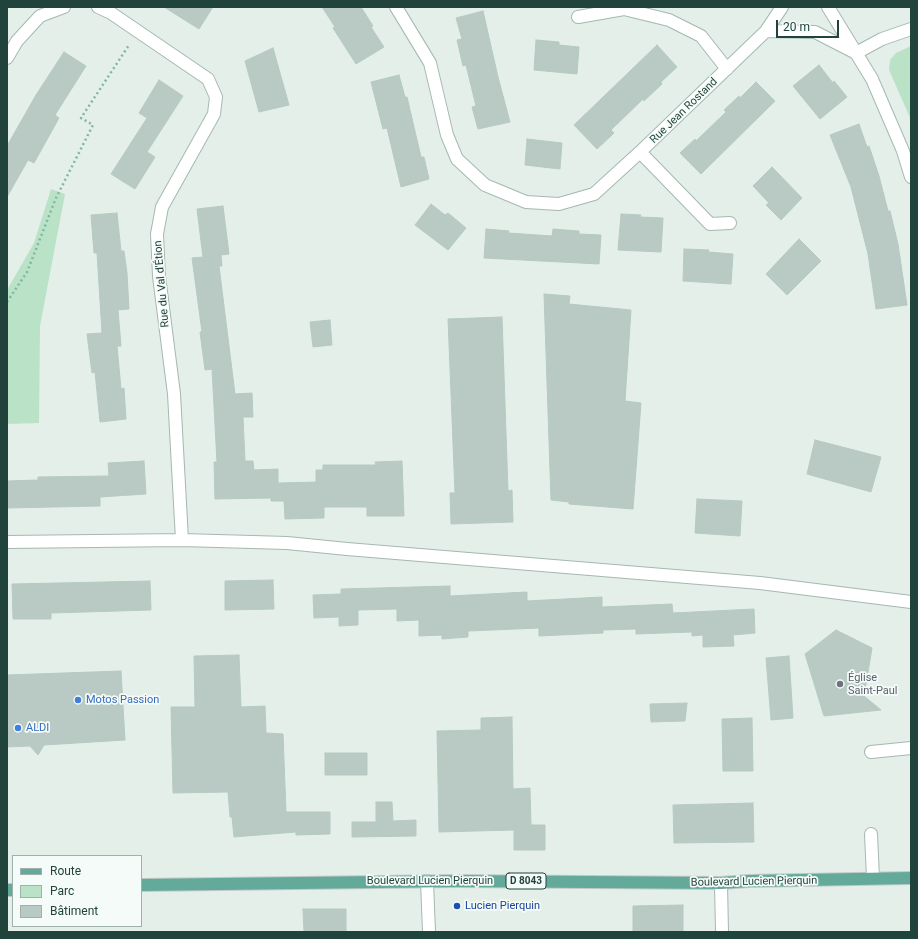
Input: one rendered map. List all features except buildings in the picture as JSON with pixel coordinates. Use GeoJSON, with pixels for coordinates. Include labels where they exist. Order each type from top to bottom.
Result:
{"type":"FeatureCollection","features":[{"type":"Feature","properties":{"kind":"main road","name":"Boulevard Lucien Pierquin"},"geometry":{"type":"LineString","coordinates":[[142,886],[427,881],[721,883],[749,881],[911,878]]}},
{"type":"Feature","properties":{"kind":"street"},"geometry":{"type":"LineString","coordinates":[[7,58],[17,41],[40,16],[64,7]]}},
{"type":"Feature","properties":{"kind":"street","name":"Rue du Val d'Étion"},"geometry":{"type":"LineString","coordinates":[[98,7],[111,12],[208,79],[216,97],[214,114],[162,206],[157,234],[159,276],[174,394],[182,540]]}},
{"type":"Feature","properties":{"kind":"street","name":"Rue Jean Rostand"},"geometry":{"type":"LineString","coordinates":[[396,7],[430,63],[446,135],[457,159],[485,185],[526,202],[559,204],[594,194],[766,31],[782,7]]}},
{"type":"Feature","properties":{"kind":"street"},"geometry":{"type":"LineString","coordinates":[[828,7],[872,79],[903,151],[911,177]]}},
{"type":"Feature","properties":{"kind":"street","name":"Rue Jean Rostand"},"geometry":{"type":"LineString","coordinates":[[578,17],[624,9],[670,20],[701,36],[727,69]]}},
{"type":"Feature","properties":{"kind":"street"},"geometry":{"type":"LineString","coordinates":[[856,53],[882,39],[911,28]]}},
{"type":"Feature","properties":{"kind":"street"},"geometry":{"type":"LineString","coordinates":[[766,31],[815,32],[856,53]]}},
{"type":"Feature","properties":{"kind":"street","name":"Rue Jean Rostand"},"geometry":{"type":"LineString","coordinates":[[640,152],[710,224],[730,223]]}},
{"type":"Feature","properties":{"kind":"street"},"geometry":{"type":"LineString","coordinates":[[7,542],[182,540],[287,543],[347,550],[760,583],[911,602]]}},
{"type":"Feature","properties":{"kind":"street"},"geometry":{"type":"LineString","coordinates":[[871,752],[911,748]]}},
{"type":"Feature","properties":{"kind":"street"},"geometry":{"type":"LineString","coordinates":[[871,834],[873,878]]}},
{"type":"Feature","properties":{"kind":"street"},"geometry":{"type":"LineString","coordinates":[[427,881],[429,932]]}},
{"type":"Feature","properties":{"kind":"street"},"geometry":{"type":"LineString","coordinates":[[721,883],[722,932]]}},
{"type":"Feature","properties":{"kind":"path"},"geometry":{"type":"LineString","coordinates":[[7,302],[27,272],[56,198],[93,125],[81,118],[138,31]]}},
{"type":"Feature","properties":{"kind":"green space"},"geometry":{"type":"Polygon","coordinates":[[[911,46],[911,120],[889,70],[890,60],[896,53],[911,46]]]}},
{"type":"Feature","properties":{"kind":"green space"},"geometry":{"type":"Polygon","coordinates":[[[51,189],[65,194],[40,326],[39,423],[7,424],[7,290],[34,243],[51,189]]]}},
{"type":"Feature","properties":{"kind":"place","name":"Église Saint-Paul"},"geometry":{"type":"Point","coordinates":[840,684]}},
{"type":"Feature","properties":{"kind":"place","name":"Motos Passion"},"geometry":{"type":"Point","coordinates":[78,700]}},
{"type":"Feature","properties":{"kind":"place","name":"ALDI"},"geometry":{"type":"Point","coordinates":[18,728]}},
{"type":"Feature","properties":{"kind":"place","name":"Lucien Pierquin"},"geometry":{"type":"Point","coordinates":[457,906]}}]}
